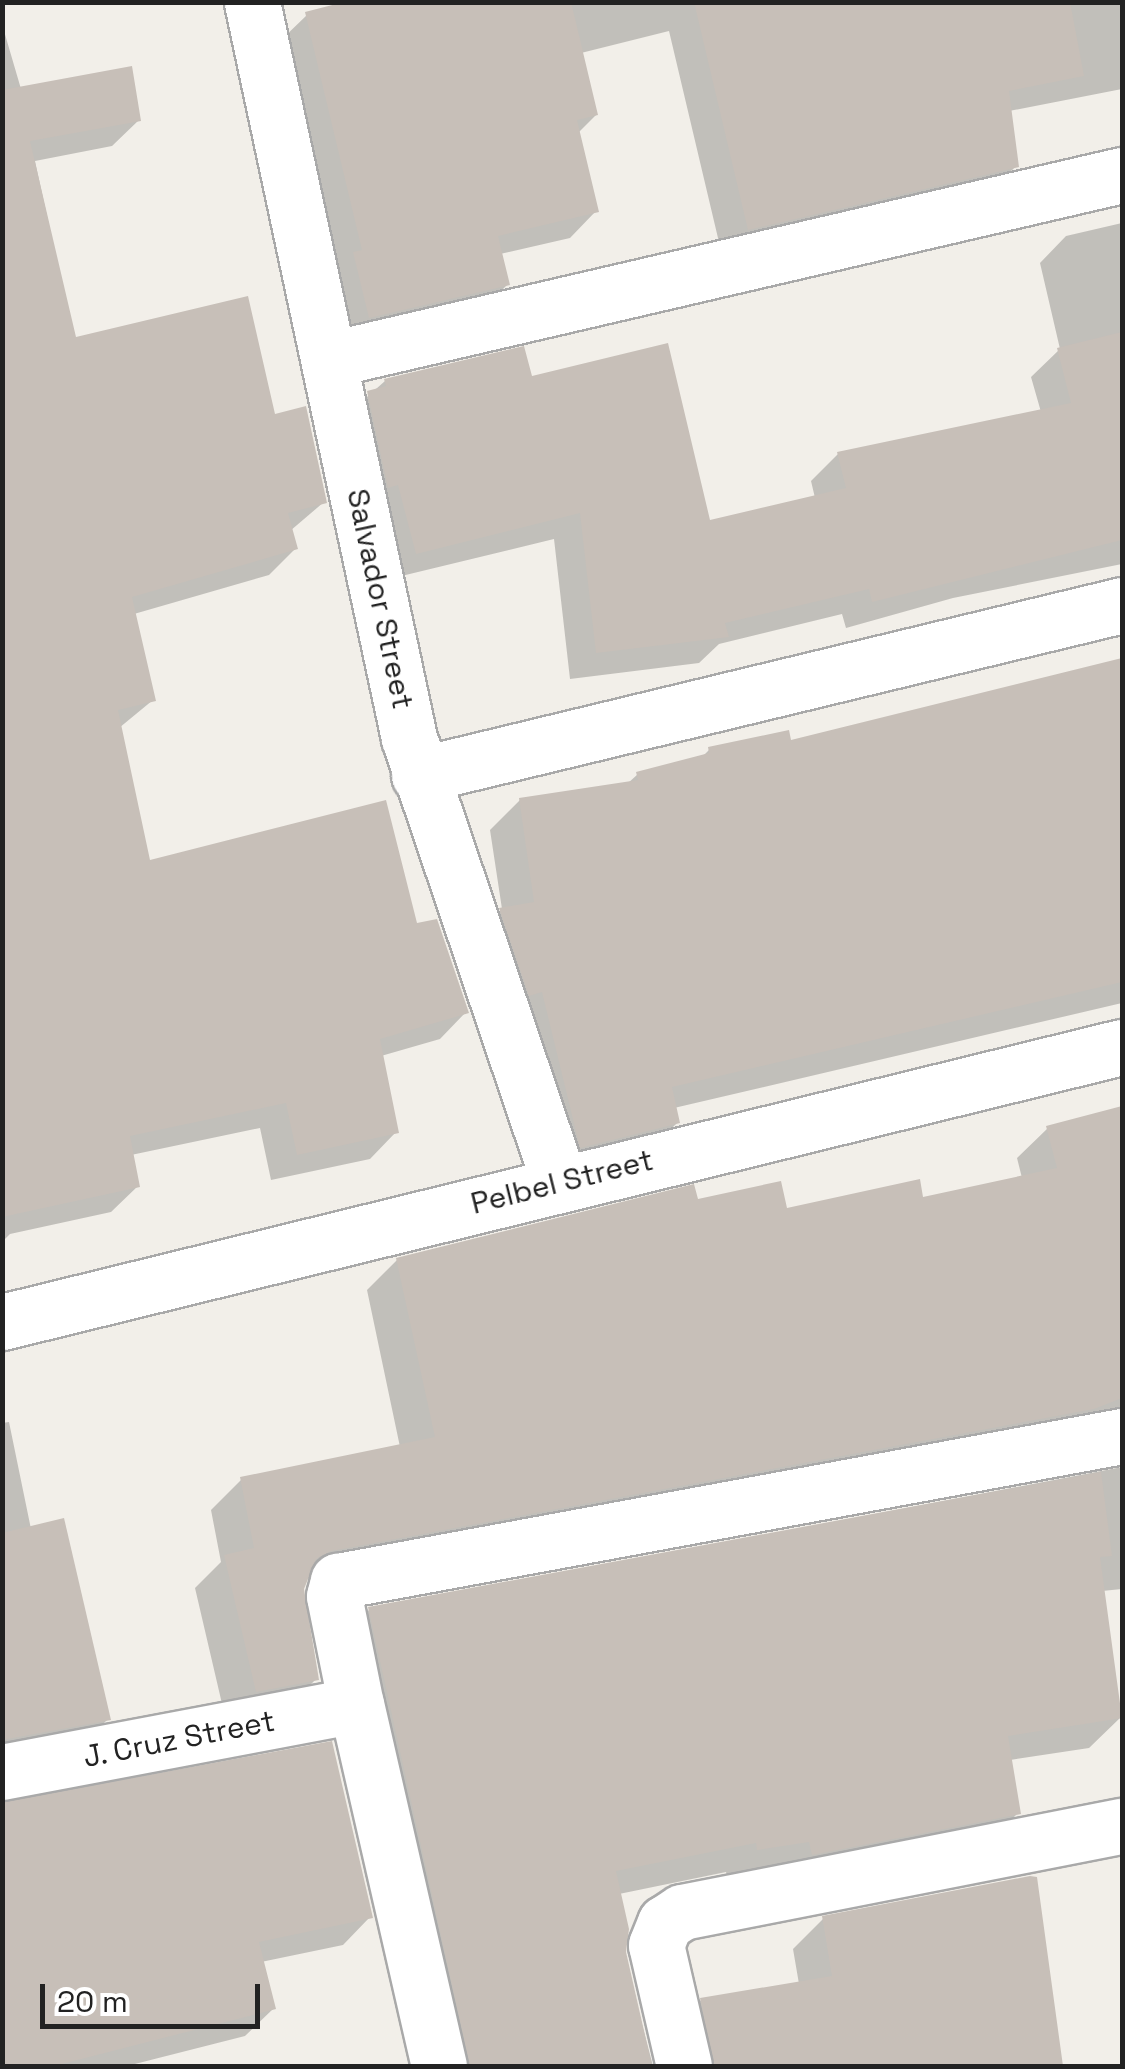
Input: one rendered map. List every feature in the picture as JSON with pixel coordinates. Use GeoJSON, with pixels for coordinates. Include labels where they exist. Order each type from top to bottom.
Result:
{"type":"FeatureCollection","features":[{"type":"Feature","properties":{"kind":"street","name":"Salvador Street"},"geometry":{"type":"LineString","coordinates":[[252,2],[418,775],[558,1182]]}},
{"type":"Feature","properties":{"kind":"street"},"geometry":{"type":"LineString","coordinates":[[331,359],[1122,176]]}},
{"type":"Feature","properties":{"kind":"street"},"geometry":{"type":"LineString","coordinates":[[418,775],[1122,604]]}},
{"type":"Feature","properties":{"kind":"street","name":"Pelbel Street"},"geometry":{"type":"LineString","coordinates":[[2,1322],[558,1182],[1122,1047]]}},
{"type":"Feature","properties":{"kind":"street"},"geometry":{"type":"LineString","coordinates":[[438,2066],[356,1705],[334,1596],[338,1581],[350,1574],[1122,1436]]}},
{"type":"Feature","properties":{"kind":"street","name":"J. Cruz Street"},"geometry":{"type":"LineString","coordinates":[[2,1772],[356,1705]]}},
{"type":"Feature","properties":{"kind":"street"},"geometry":{"type":"LineString","coordinates":[[684,2066],[656,1946],[665,1923],[682,1912],[1122,1826]]}},
{"type":"Feature","properties":{"kind":"building"},"geometry":{"type":"Polygon","coordinates":[[[344,2],[571,2],[598,115],[577,120],[599,212],[498,236],[510,285],[369,318],[353,252],[362,250],[305,12],[344,2]]]}},
{"type":"Feature","properties":{"kind":"building"},"geometry":{"type":"Polygon","coordinates":[[[694,2],[1070,2],[1084,76],[1009,91],[1019,167],[748,230],[694,2]]]}},
{"type":"Feature","properties":{"kind":"building"},"geometry":{"type":"Polygon","coordinates":[[[132,66],[141,121],[30,141],[76,337],[248,296],[275,414],[306,406],[327,503],[288,513],[298,549],[132,597],[156,701],[118,710],[150,860],[386,800],[417,923],[437,919],[469,1013],[380,1039],[399,1133],[297,1155],[286,1103],[130,1136],[140,1187],[2,1217],[2,90],[132,66]]]}},
{"type":"Feature","properties":{"kind":"building"},"geometry":{"type":"Polygon","coordinates":[[[1122,332],[1122,540],[872,602],[869,589],[725,623],[729,637],[596,653],[580,513],[416,554],[398,485],[388,488],[367,391],[386,386],[384,379],[524,346],[532,376],[668,343],[710,520],[846,488],[837,452],[1071,403],[1057,348],[1122,332]]]}},
{"type":"Feature","properties":{"kind":"building"},"geometry":{"type":"Polygon","coordinates":[[[1122,658],[1122,982],[672,1087],[680,1123],[580,1148],[542,992],[529,996],[499,908],[534,902],[519,798],[638,780],[636,772],[709,753],[708,747],[789,730],[791,740],[1122,658]]]}},
{"type":"Feature","properties":{"kind":"building"},"geometry":{"type":"Polygon","coordinates":[[[1122,1106],[1122,1398],[1094,1409],[331,1551],[316,1559],[304,1589],[319,1680],[256,1692],[224,1555],[254,1548],[240,1477],[435,1437],[396,1258],[694,1184],[698,1199],[781,1181],[787,1208],[920,1179],[923,1197],[1057,1168],[1046,1126],[1122,1106]]]}},
{"type":"Feature","properties":{"kind":"building"},"geometry":{"type":"Polygon","coordinates":[[[1101,1472],[1112,1556],[1100,1557],[1122,1718],[1008,1736],[1021,1814],[812,1855],[809,1842],[757,1850],[756,1843],[616,1871],[629,1929],[626,1952],[652,2066],[470,2066],[368,1607],[1101,1472]]]}},
{"type":"Feature","properties":{"kind":"building"},"geometry":{"type":"Polygon","coordinates":[[[64,1518],[111,1720],[2,1740],[2,1533],[64,1518]]]}},
{"type":"Feature","properties":{"kind":"building"},"geometry":{"type":"Polygon","coordinates":[[[332,1741],[373,1918],[259,1942],[276,2009],[54,2066],[2,2066],[2,1802],[332,1741]]]}},
{"type":"Feature","properties":{"kind":"building"},"geometry":{"type":"Polygon","coordinates":[[[1037,1877],[1063,2066],[714,2066],[700,1998],[832,1976],[822,1916],[1037,1877]]]}}]}
